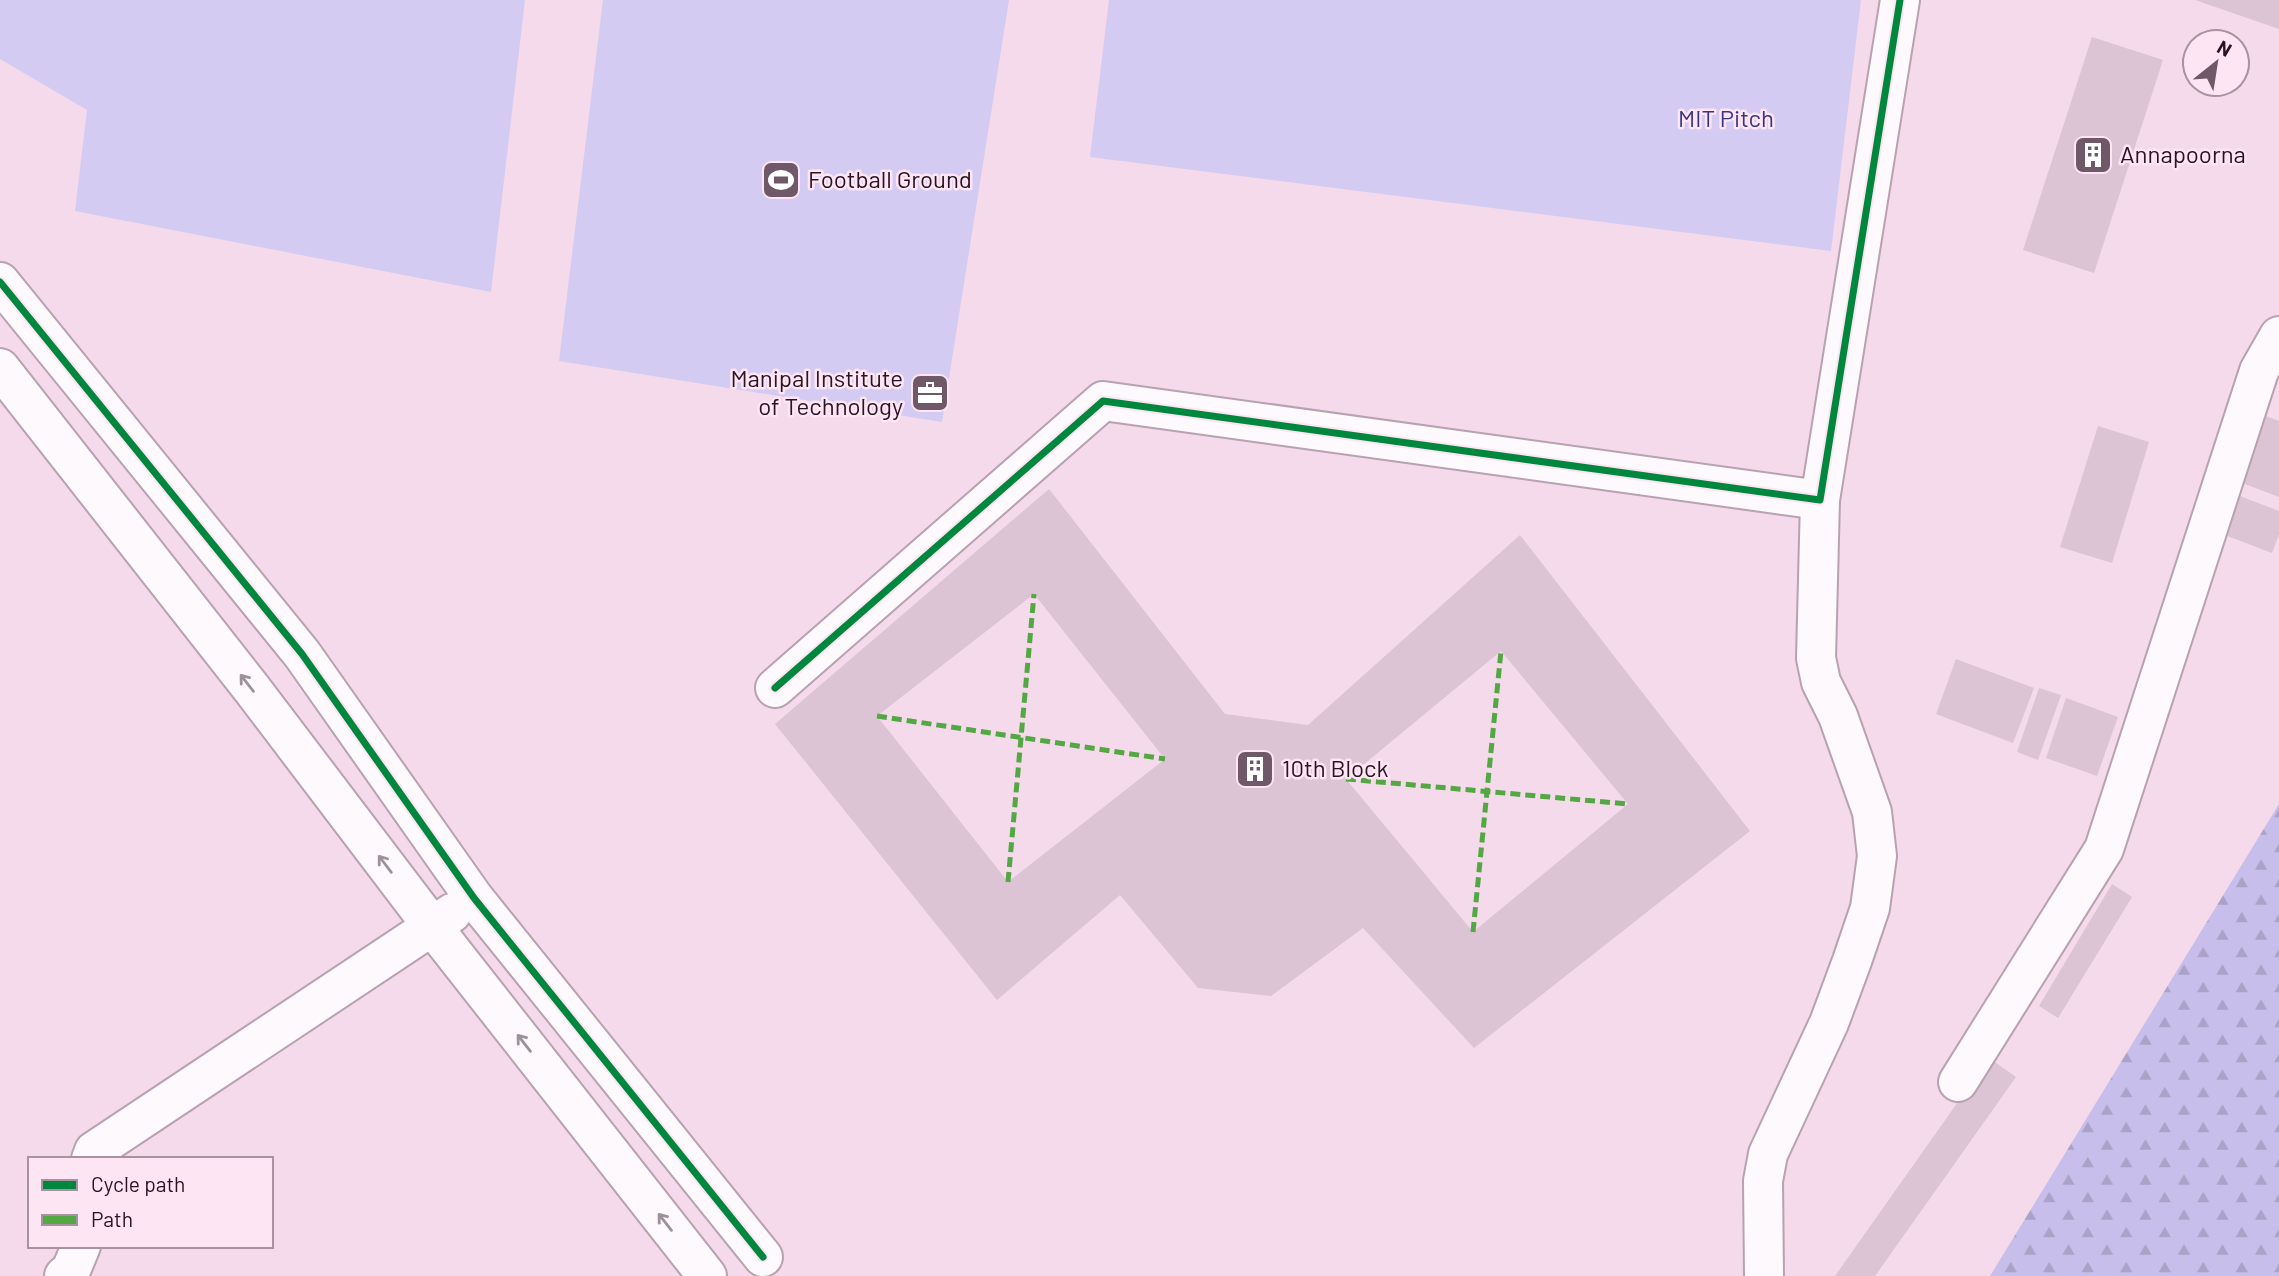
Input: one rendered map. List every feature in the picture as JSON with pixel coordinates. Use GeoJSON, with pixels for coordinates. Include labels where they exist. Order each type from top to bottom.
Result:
{"type":"FeatureCollection","features":[{"type":"Feature","properties":{"kind":"street"},"geometry":{"type":"LineString","coordinates":[[1764,1276],[1763,1181],[1768,1154],[1829,1023],[1852,961],[1871,908],[1877,856],[1872,812],[1839,716],[1821,682],[1816,658],[1820,500],[1900,0]]}},
{"type":"Feature","properties":{"kind":"street"},"geometry":{"type":"LineString","coordinates":[[0,282],[302,654],[474,898],[763,1257]]}},
{"type":"Feature","properties":{"kind":"street"},"geometry":{"type":"LineString","coordinates":[[1958,1082],[2104,849],[2259,371],[2279,336]]}},
{"type":"Feature","properties":{"kind":"street"},"geometry":{"type":"LineString","coordinates":[[0,368],[707,1276]]}},
{"type":"Feature","properties":{"kind":"street"},"geometry":{"type":"LineString","coordinates":[[775,688],[1103,401],[1820,500]]}},
{"type":"Feature","properties":{"kind":"street"},"geometry":{"type":"LineString","coordinates":[[92,1157],[94,1151],[474,898]]}},
{"type":"Feature","properties":{"kind":"street"},"geometry":{"type":"LineString","coordinates":[[64,1276],[71,1270],[80,1248]]}},
{"type":"Feature","properties":{"kind":"green space"},"geometry":{"type":"Polygon","coordinates":[[[0,0],[525,0],[491,292],[75,211],[87,110],[0,59],[0,0]]]}},
{"type":"Feature","properties":{"kind":"green space","name":"Football Ground"},"geometry":{"type":"Polygon","coordinates":[[[603,0],[1009,0],[942,422],[559,361],[603,0]]]}},
{"type":"Feature","properties":{"kind":"green space","name":"MIT Pitch"},"geometry":{"type":"Polygon","coordinates":[[[1109,0],[1861,0],[1831,251],[1090,157],[1109,0]]]}},
{"type":"Feature","properties":{"kind":"green space"},"geometry":{"type":"Polygon","coordinates":[[[2279,804],[2279,1276],[1990,1276],[2279,804]]]}},
{"type":"Feature","properties":{"kind":"building"},"geometry":{"type":"Polygon","coordinates":[[[2195,0],[2279,0],[2279,29],[2195,0]]]}},
{"type":"Feature","properties":{"kind":"building","name":"Annapoorna"},"geometry":{"type":"Polygon","coordinates":[[[2092,37],[2163,60],[2094,273],[2023,250],[2092,37]]]}},
{"type":"Feature","properties":{"kind":"building"},"geometry":{"type":"Polygon","coordinates":[[[2263,415],[2279,421],[2279,497],[2237,481],[2263,415]]]}},
{"type":"Feature","properties":{"kind":"building"},"geometry":{"type":"Polygon","coordinates":[[[2098,426],[2149,442],[2112,563],[2060,547],[2098,426]]]}},
{"type":"Feature","properties":{"kind":"building","name":"10th Block"},"geometry":{"type":"Polygon","coordinates":[[[1049,489],[1225,714],[1308,725],[1520,535],[1750,831],[1474,1048],[1363,928],[1271,996],[1198,988],[1120,895],[997,1000],[775,724],[1049,489]],[[1034,594],[877,716],[1008,882],[1165,759],[1034,594]],[[1501,651],[1346,779],[1473,932],[1628,804],[1501,651]]]}},
{"type":"Feature","properties":{"kind":"building"},"geometry":{"type":"Polygon","coordinates":[[[2232,493],[2279,511],[2279,534],[2272,553],[2217,532],[2232,493]]]}},
{"type":"Feature","properties":{"kind":"building"},"geometry":{"type":"Polygon","coordinates":[[[1956,659],[2034,688],[2013,743],[1936,714],[1956,659]]]}},
{"type":"Feature","properties":{"kind":"building"},"geometry":{"type":"Polygon","coordinates":[[[2039,688],[2061,695],[2038,760],[2017,752],[2039,688]]]}},
{"type":"Feature","properties":{"kind":"building"},"geometry":{"type":"Polygon","coordinates":[[[2066,698],[2118,717],[2097,776],[2046,758],[2066,698]]]}},
{"type":"Feature","properties":{"kind":"building"},"geometry":{"type":"Polygon","coordinates":[[[2112,884],[2132,897],[2058,1018],[2039,1006],[2112,884]]]}},
{"type":"Feature","properties":{"kind":"building"},"geometry":{"type":"Polygon","coordinates":[[[1989,1058],[2016,1077],[1875,1276],[1835,1276],[1989,1058]]]}},
{"type":"Feature","properties":{"kind":"marked path"},"geometry":{"type":"LineString","coordinates":[[1008,882],[1034,594]]}},
{"type":"Feature","properties":{"kind":"marked path"},"geometry":{"type":"LineString","coordinates":[[1473,932],[1501,651]]}},
{"type":"Feature","properties":{"kind":"marked path"},"geometry":{"type":"LineString","coordinates":[[877,716],[1165,759]]}},
{"type":"Feature","properties":{"kind":"marked path"},"geometry":{"type":"LineString","coordinates":[[1346,779],[1628,804]]}},
{"type":"Feature","properties":{"kind":"cycle path"},"geometry":{"type":"LineString","coordinates":[[775,688],[1103,401],[1820,500],[1900,0]]}},
{"type":"Feature","properties":{"kind":"cycle path"},"geometry":{"type":"LineString","coordinates":[[0,282],[302,654],[474,898],[763,1257]]}},
{"type":"Feature","properties":{"kind":"place","name":"Annapoorna"},"geometry":{"type":"Point","coordinates":[2093,155]}},
{"type":"Feature","properties":{"kind":"place","name":"Football Ground"},"geometry":{"type":"Point","coordinates":[781,180]}},
{"type":"Feature","properties":{"kind":"place","name":"Manipal Institute of Technology"},"geometry":{"type":"Point","coordinates":[930,393]}},
{"type":"Feature","properties":{"kind":"place","name":"10th Block"},"geometry":{"type":"Point","coordinates":[1255,769]}}]}
